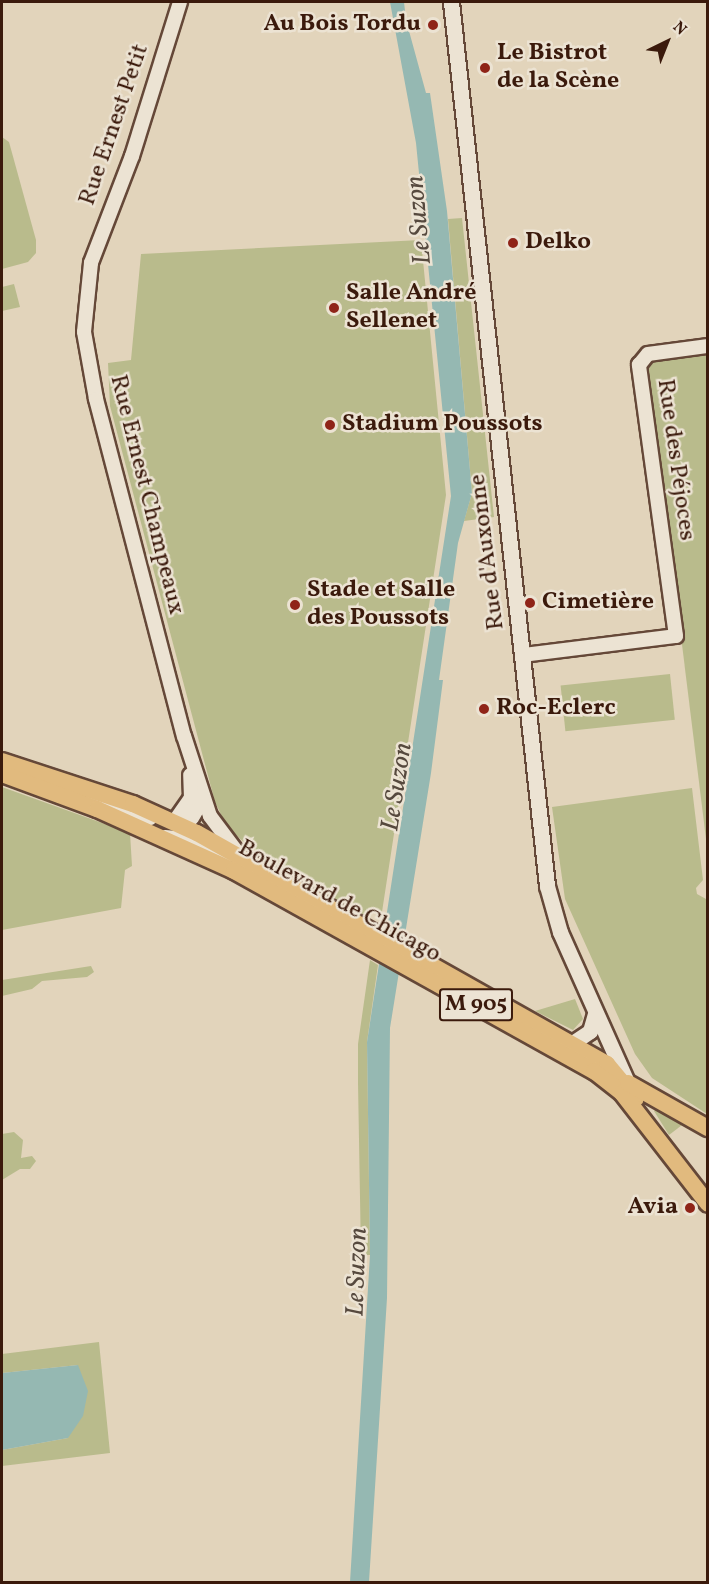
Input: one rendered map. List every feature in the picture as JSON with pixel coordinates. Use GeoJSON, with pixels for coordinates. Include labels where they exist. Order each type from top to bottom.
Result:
{"type":"FeatureCollection","features":[{"type":"Feature","properties":{"kind":"main road","name":"Rue d'Auxonne"},"geometry":{"type":"LineString","coordinates":[[450,2],[547,886],[560,932],[627,1082]]}},
{"type":"Feature","properties":{"kind":"main road","name":"Boulevard de Chicago"},"geometry":{"type":"LineString","coordinates":[[2,761],[174,822],[246,862],[375,942],[594,1071],[622,1093],[661,1140]]}},
{"type":"Feature","properties":{"kind":"main road","name":"Boulevard de Chicago"},"geometry":{"type":"LineString","coordinates":[[2,774],[60,794],[163,837],[375,942]]}},
{"type":"Feature","properties":{"kind":"main road"},"geometry":{"type":"LineString","coordinates":[[163,837],[174,822]]}},
{"type":"Feature","properties":{"kind":"main road","name":"Boulevard de Chicago"},"geometry":{"type":"LineString","coordinates":[[405,959],[608,1064],[627,1082]]}},
{"type":"Feature","properties":{"kind":"main road"},"geometry":{"type":"LineString","coordinates":[[571,1044],[590,1031],[595,1013]]}},
{"type":"Feature","properties":{"kind":"main road"},"geometry":{"type":"LineString","coordinates":[[549,1046],[567,1050],[708,1128]]}},
{"type":"Feature","properties":{"kind":"main road"},"geometry":{"type":"LineString","coordinates":[[627,1082],[661,1140],[708,1204]]}},
{"type":"Feature","properties":{"kind":"street","name":"Rue Ernest Petit"},"geometry":{"type":"LineString","coordinates":[[91,263],[132,156],[180,2]]}},
{"type":"Feature","properties":{"kind":"street","name":"Rue Ernest Champeaux"},"geometry":{"type":"LineString","coordinates":[[91,263],[84,317],[90,369],[184,736],[203,799],[215,826],[246,862]]}},
{"type":"Feature","properties":{"kind":"street","name":"Rue des Péjoces"},"geometry":{"type":"LineString","coordinates":[[523,656],[676,636],[639,365],[648,354],[708,346]]}},
{"type":"Feature","properties":{"kind":"street","name":"Rue Ernest Champeaux"},"geometry":{"type":"LineString","coordinates":[[174,822],[192,795],[184,736]]}},
{"type":"Feature","properties":{"kind":"street"},"geometry":{"type":"LineString","coordinates":[[60,794],[174,822],[192,818],[203,799]]}},
{"type":"Feature","properties":{"kind":"street"},"geometry":{"type":"LineString","coordinates":[[163,837],[187,839],[246,862]]}},
{"type":"Feature","properties":{"kind":"green space"},"geometry":{"type":"Polygon","coordinates":[[[2,137],[9,142],[36,240],[36,253],[28,262],[2,269],[2,137]]]}},
{"type":"Feature","properties":{"kind":"green space"},"geometry":{"type":"Polygon","coordinates":[[[462,218],[494,517],[464,521],[472,493],[448,219],[462,218]]]}},
{"type":"Feature","properties":{"kind":"green space","name":"Stade et Salle des Poussots"},"geometry":{"type":"Polygon","coordinates":[[[421,240],[446,495],[382,912],[371,908],[362,915],[261,859],[226,825],[215,802],[110,406],[108,363],[131,360],[141,254],[421,240]]]}},
{"type":"Feature","properties":{"kind":"green space"},"geometry":{"type":"Polygon","coordinates":[[[14,284],[20,307],[2,311],[2,287],[14,284]]]}},
{"type":"Feature","properties":{"kind":"green space"},"geometry":{"type":"Polygon","coordinates":[[[707,355],[707,847],[648,369],[654,362],[707,355]]]}},
{"type":"Feature","properties":{"kind":"green space"},"geometry":{"type":"Polygon","coordinates":[[[670,674],[675,720],[565,731],[561,685],[670,674]]]}},
{"type":"Feature","properties":{"kind":"green space"},"geometry":{"type":"Polygon","coordinates":[[[2,787],[130,833],[132,866],[125,870],[121,908],[2,930],[2,787]]]}},
{"type":"Feature","properties":{"kind":"green space"},"geometry":{"type":"Polygon","coordinates":[[[692,788],[703,880],[696,888],[697,894],[706,899],[708,912],[707,1114],[652,1078],[635,1054],[565,899],[552,807],[692,788]]]}},
{"type":"Feature","properties":{"kind":"green space"},"geometry":{"type":"Polygon","coordinates":[[[370,960],[378,965],[367,1042],[370,1255],[361,1255],[358,1044],[370,960]]]}},
{"type":"Feature","properties":{"kind":"green space"},"geometry":{"type":"Polygon","coordinates":[[[91,966],[94,972],[87,977],[42,981],[32,989],[2,996],[2,980],[91,966]]]}},
{"type":"Feature","properties":{"kind":"green space"},"geometry":{"type":"Polygon","coordinates":[[[575,999],[583,1019],[573,1030],[535,1011],[575,999]]]}},
{"type":"Feature","properties":{"kind":"green space"},"geometry":{"type":"Polygon","coordinates":[[[658,1107],[686,1122],[669,1135],[654,1111],[658,1107]]]}},
{"type":"Feature","properties":{"kind":"green space"},"geometry":{"type":"Polygon","coordinates":[[[14,1132],[23,1140],[21,1158],[32,1156],[36,1161],[30,1169],[20,1169],[2,1180],[2,1134],[14,1132]]]}},
{"type":"Feature","properties":{"kind":"green space"},"geometry":{"type":"Polygon","coordinates":[[[99,1342],[110,1453],[2,1466],[2,1450],[68,1438],[78,1365],[2,1373],[2,1354],[99,1342]]]}},
{"type":"Feature","properties":{"kind":"water","name":"Le Suzon"},"geometry":{"type":"Polygon","coordinates":[[[390,2],[404,2],[406,20],[426,93],[430,93],[447,211],[472,493],[458,543],[439,680],[443,680],[431,773],[390,1028],[387,1298],[369,1582],[350,1582],[370,1255],[367,1042],[451,496],[416,143],[390,2]]]}},
{"type":"Feature","properties":{"kind":"water"},"geometry":{"type":"Polygon","coordinates":[[[78,1365],[88,1391],[83,1416],[68,1438],[2,1450],[2,1373],[78,1365]]]}},
{"type":"Feature","properties":{"kind":"place","name":"Au Bois Tordu"},"geometry":{"type":"Point","coordinates":[433,25]}},
{"type":"Feature","properties":{"kind":"place","name":"Le Bistrot de la Scène"},"geometry":{"type":"Point","coordinates":[485,68]}},
{"type":"Feature","properties":{"kind":"place","name":"Delko"},"geometry":{"type":"Point","coordinates":[513,243]}},
{"type":"Feature","properties":{"kind":"place","name":"Salle André Sellenet"},"geometry":{"type":"Point","coordinates":[334,308]}},
{"type":"Feature","properties":{"kind":"place","name":"Stadium Poussots"},"geometry":{"type":"Point","coordinates":[330,425]}},
{"type":"Feature","properties":{"kind":"place","name":"Cimetière"},"geometry":{"type":"Point","coordinates":[530,603]}},
{"type":"Feature","properties":{"kind":"place","name":"Stade et Salle des Poussots"},"geometry":{"type":"Point","coordinates":[295,605]}},
{"type":"Feature","properties":{"kind":"place","name":"Roc-Eclerc"},"geometry":{"type":"Point","coordinates":[484,709]}},
{"type":"Feature","properties":{"kind":"place","name":"Avia"},"geometry":{"type":"Point","coordinates":[690,1208]}}]}
